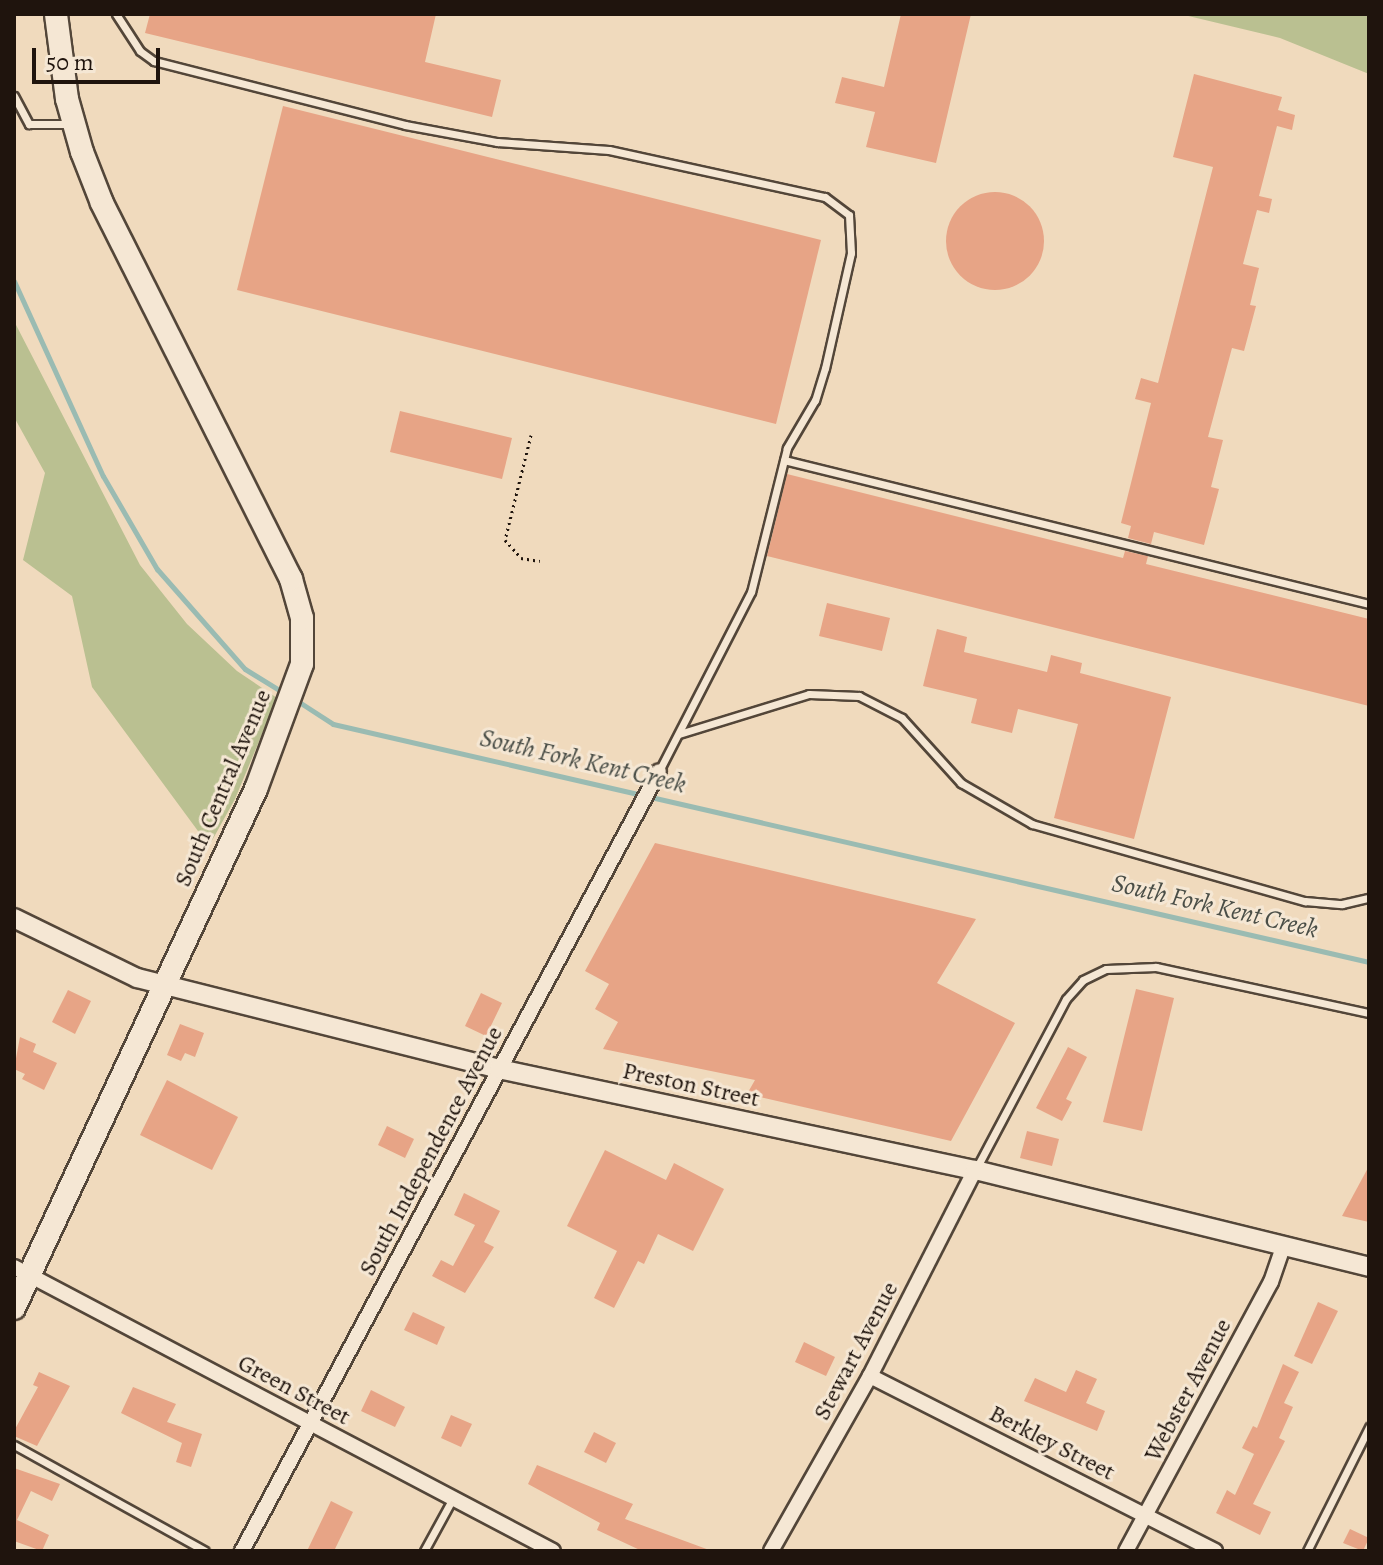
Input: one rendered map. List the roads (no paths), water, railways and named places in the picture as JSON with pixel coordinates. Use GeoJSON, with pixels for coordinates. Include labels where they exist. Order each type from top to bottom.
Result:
{"type":"FeatureCollection","features":[{"type":"Feature","properties":{"kind":"main road","name":"South Central Avenue"},"geometry":{"type":"LineString","coordinates":[[14,1308],[21,1271],[168,982],[280,733],[302,664],[302,618],[291,579],[102,203],[74,123],[56,14]]}},
{"type":"Feature","properties":{"kind":"street","name":"South Independence Avenue"},"geometry":{"type":"LineString","coordinates":[[242,1551],[659,771]]}},
{"type":"Feature","properties":{"kind":"street","name":"Preston Street"},"geometry":{"type":"LineString","coordinates":[[14,918],[137,978],[168,982],[499,1069],[975,1170],[1369,1267]]}},
{"type":"Feature","properties":{"kind":"street","name":"Stewart Avenue"},"geometry":{"type":"LineString","coordinates":[[771,1551],[870,1376],[975,1170]]}},
{"type":"Feature","properties":{"kind":"street","name":"Webster Avenue"},"geometry":{"type":"LineString","coordinates":[[1126,1551],[1271,1282],[1283,1247]]}},
{"type":"Feature","properties":{"kind":"street","name":"Green Street"},"geometry":{"type":"LineString","coordinates":[[21,1271],[553,1551]]}},
{"type":"Feature","properties":{"kind":"street","name":"Berkley Street"},"geometry":{"type":"LineString","coordinates":[[870,1376],[1215,1551]]}},
{"type":"Feature","properties":{"kind":"lane"},"geometry":{"type":"LineString","coordinates":[[116,14],[140,51],[154,61],[405,125],[497,142],[609,150],[838,203],[849,215],[852,232],[840,310],[815,400],[784,460],[751,592],[659,771]]}},
{"type":"Feature","properties":{"kind":"lane"},"geometry":{"type":"LineString","coordinates":[[14,96],[29,124],[74,123]]}},
{"type":"Feature","properties":{"kind":"lane"},"geometry":{"type":"LineString","coordinates":[[784,460],[1369,604]]}},
{"type":"Feature","properties":{"kind":"lane"},"geometry":{"type":"LineString","coordinates":[[679,734],[809,694],[859,696],[902,718],[961,783],[1047,830],[1305,901],[1342,904],[1369,898]]}},
{"type":"Feature","properties":{"kind":"lane"},"geometry":{"type":"LineString","coordinates":[[975,1170],[1066,999],[1083,980],[1106,969],[1156,967],[1369,1013]]}},
{"type":"Feature","properties":{"kind":"lane"},"geometry":{"type":"LineString","coordinates":[[1307,1551],[1369,1427]]}},
{"type":"Feature","properties":{"kind":"lane"},"geometry":{"type":"LineString","coordinates":[[14,1445],[205,1551]]}},
{"type":"Feature","properties":{"kind":"lane"},"geometry":{"type":"LineString","coordinates":[[424,1551],[453,1498]]}},
{"type":"Feature","properties":{"kind":"waterway","name":"South Fork Kent Creek"},"geometry":{"type":"LineString","coordinates":[[14,281],[103,476],[157,569],[245,669],[284,693]]}},
{"type":"Feature","properties":{"kind":"waterway","name":"South Fork Kent Creek"},"geometry":{"type":"LineString","coordinates":[[296,700],[333,724],[1369,962]]}}]}
